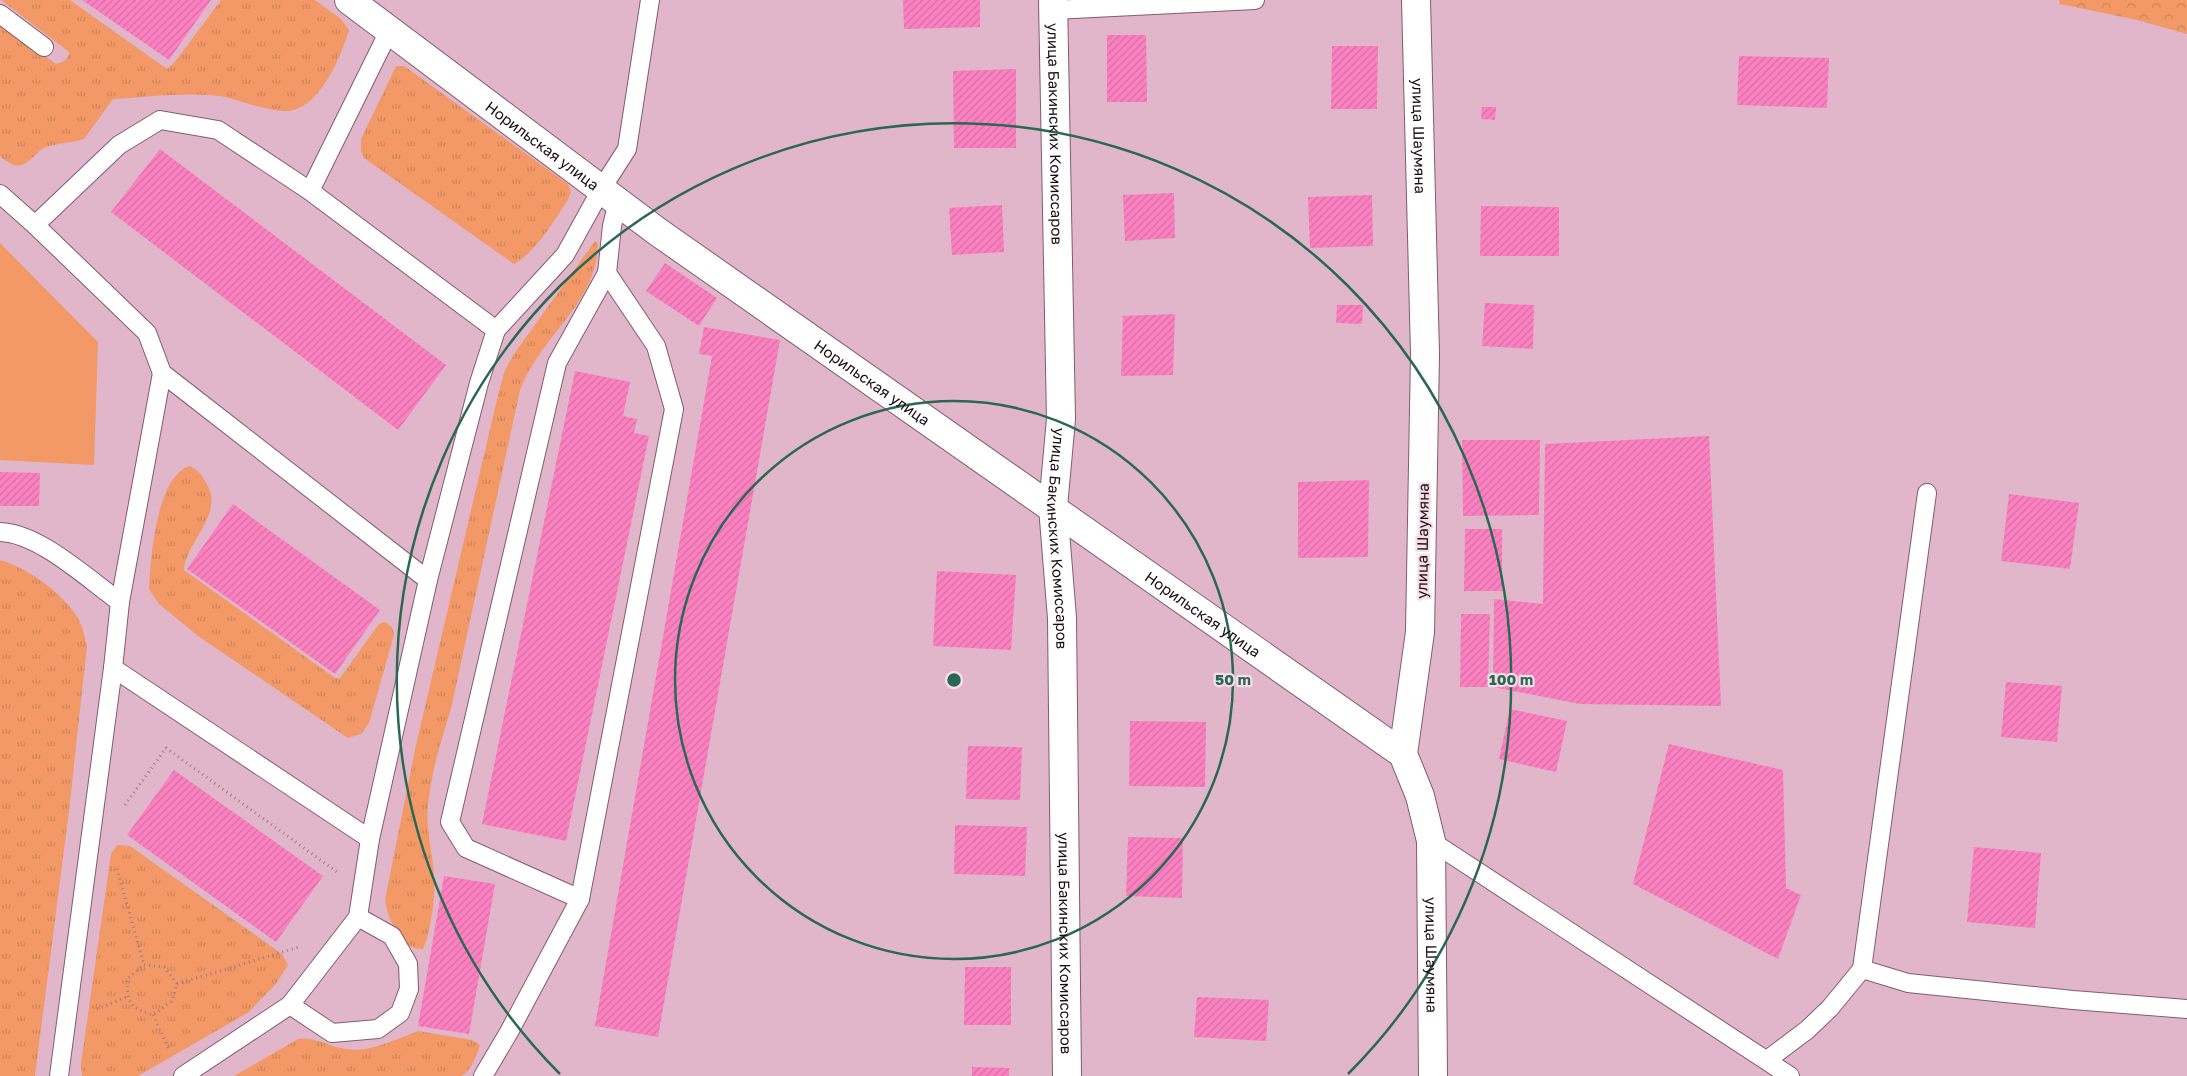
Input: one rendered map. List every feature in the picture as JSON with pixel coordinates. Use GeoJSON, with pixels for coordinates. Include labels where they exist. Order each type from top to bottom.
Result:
{"type":"FeatureCollection","features":[{"type":"Feature","properties":{"kind":"street","name":"Норильская улица"},"geometry":{"type":"LineString","coordinates":[[349,0],[610,194],[658,232],[1054,507],[1403,754]]}},
{"type":"Feature","properties":{"kind":"street","name":"улица Шаумяна"},"geometry":{"type":"LineString","coordinates":[[1416,0],[1425,354],[1420,632],[1403,754],[1420,796],[1430,841],[1433,1076]]}},
{"type":"Feature","properties":{"kind":"street","name":"улица Бакинских Комиссаров"},"geometry":{"type":"LineString","coordinates":[[1053,5],[1061,419],[1054,507],[1062,618],[1067,1076]]}},
{"type":"Feature","properties":{"kind":"lane"},"geometry":{"type":"LineString","coordinates":[[183,1076],[290,1005],[358,917],[370,839],[428,580],[479,383],[496,330],[565,255],[610,194],[626,149],[650,0]]}},
{"type":"Feature","properties":{"kind":"lane"},"geometry":{"type":"LineString","coordinates":[[1053,5],[1255,0]]}},
{"type":"Feature","properties":{"kind":"lane"},"geometry":{"type":"LineString","coordinates":[[0,14],[44,48]]}},
{"type":"Feature","properties":{"kind":"lane"},"geometry":{"type":"LineString","coordinates":[[310,191],[389,31]]}},
{"type":"Feature","properties":{"kind":"lane"},"geometry":{"type":"LineString","coordinates":[[35,226],[119,145],[160,120],[218,130],[310,191],[496,330]]}},
{"type":"Feature","properties":{"kind":"lane"},"geometry":{"type":"LineString","coordinates":[[0,194],[147,333],[162,373],[120,602],[59,1076]]}},
{"type":"Feature","properties":{"kind":"lane"},"geometry":{"type":"LineString","coordinates":[[580,899],[466,848],[450,822],[557,363],[607,273],[612,226],[610,194]]}},
{"type":"Feature","properties":{"kind":"lane"},"geometry":{"type":"LineString","coordinates":[[483,1076],[509,1032],[580,899],[674,409],[656,346],[607,273]]}},
{"type":"Feature","properties":{"kind":"lane"},"geometry":{"type":"LineString","coordinates":[[162,373],[428,580]]}},
{"type":"Feature","properties":{"kind":"lane"},"geometry":{"type":"LineString","coordinates":[[1767,1060],[1813,1024],[1830,1008],[1862,969],[1927,494]]}},
{"type":"Feature","properties":{"kind":"lane"},"geometry":{"type":"LineString","coordinates":[[0,532],[11,532],[40,543],[120,602]]}},
{"type":"Feature","properties":{"kind":"lane"},"geometry":{"type":"LineString","coordinates":[[113,668],[370,839]]}},
{"type":"Feature","properties":{"kind":"lane"},"geometry":{"type":"LineString","coordinates":[[1430,841],[1790,1076]]}},
{"type":"Feature","properties":{"kind":"lane"},"geometry":{"type":"LineString","coordinates":[[290,1005],[332,1033],[378,1029],[400,1013],[409,989],[408,964],[392,936],[358,917]]}},
{"type":"Feature","properties":{"kind":"lane"},"geometry":{"type":"LineString","coordinates":[[1862,969],[1908,983],[2074,1000],[2187,1009]]}},
{"type":"Feature","properties":{"kind":"path"},"geometry":{"type":"LineString","coordinates":[[122,808],[166,748],[362,890]]}},
{"type":"Feature","properties":{"kind":"path"},"geometry":{"type":"LineString","coordinates":[[117,869],[144,965]]}},
{"type":"Feature","properties":{"kind":"path"},"geometry":{"type":"LineString","coordinates":[[177,984],[347,932]]}},
{"type":"Feature","properties":{"kind":"path"},"geometry":{"type":"LineString","coordinates":[[173,1059],[153,1015],[135,1008],[127,997],[127,979],[144,965],[164,967],[177,984]]}},
{"type":"Feature","properties":{"kind":"path"},"geometry":{"type":"LineString","coordinates":[[153,1015],[172,1001],[177,984]]}},
{"type":"Feature","properties":{"kind":"green space"},"geometry":{"type":"Polygon","coordinates":[[[1,0],[70,0],[167,69],[175,62],[221,0],[315,0],[341,19],[349,30],[334,68],[326,81],[307,103],[296,109],[274,110],[209,95],[113,99],[84,139],[46,147],[26,163],[15,165],[8,163],[0,156],[0,23],[56,64],[65,60],[69,52],[1,0]]]}},
{"type":"Feature","properties":{"kind":"green space"},"geometry":{"type":"Polygon","coordinates":[[[2059,0],[2187,0],[2187,34],[2137,20],[2060,4],[2059,0]]]}},
{"type":"Feature","properties":{"kind":"green space"},"geometry":{"type":"Polygon","coordinates":[[[396,66],[404,66],[568,184],[571,191],[568,200],[537,244],[514,264],[364,158],[361,151],[361,139],[396,66]]]}},
{"type":"Feature","properties":{"kind":"green space"},"geometry":{"type":"Polygon","coordinates":[[[595,241],[598,243],[596,261],[591,278],[583,294],[540,354],[527,374],[520,390],[451,709],[431,781],[428,832],[434,874],[434,902],[426,942],[423,949],[415,948],[396,932],[385,900],[416,745],[499,391],[505,370],[514,354],[595,241]]]}},
{"type":"Feature","properties":{"kind":"green space"},"geometry":{"type":"Polygon","coordinates":[[[0,243],[98,342],[94,465],[0,460],[0,243]]]}},
{"type":"Feature","properties":{"kind":"green space"},"geometry":{"type":"Polygon","coordinates":[[[190,466],[198,471],[204,480],[211,494],[211,505],[203,527],[186,559],[184,570],[335,678],[340,678],[379,624],[385,622],[392,627],[394,635],[369,723],[361,734],[348,738],[198,636],[159,604],[149,589],[154,539],[163,501],[170,485],[179,473],[190,466]]]}},
{"type":"Feature","properties":{"kind":"green space"},"geometry":{"type":"Polygon","coordinates":[[[0,560],[36,577],[59,595],[77,616],[87,646],[69,811],[35,1076],[0,1076],[0,560]]]}},
{"type":"Feature","properties":{"kind":"green space"},"geometry":{"type":"Polygon","coordinates":[[[117,845],[130,846],[282,954],[288,965],[275,985],[249,1012],[138,1076],[82,1076],[81,1063],[111,854],[117,845]]]}},
{"type":"Feature","properties":{"kind":"green space"},"geometry":{"type":"Polygon","coordinates":[[[418,1031],[472,1040],[480,1045],[471,1066],[462,1076],[234,1076],[298,1039],[316,1040],[340,1048],[355,1050],[374,1047],[418,1031]]]}},
{"type":"Feature","properties":{"kind":"building"},"geometry":{"type":"Polygon","coordinates":[[[82,0],[211,0],[169,60],[82,0]]]}},
{"type":"Feature","properties":{"kind":"building"},"geometry":{"type":"Polygon","coordinates":[[[903,0],[980,0],[980,27],[904,29],[903,0]]]}},
{"type":"Feature","properties":{"kind":"building"},"geometry":{"type":"Polygon","coordinates":[[[1107,35],[1146,35],[1147,102],[1107,102],[1107,35]]]}},
{"type":"Feature","properties":{"kind":"building"},"geometry":{"type":"Polygon","coordinates":[[[1332,46],[1378,46],[1377,109],[1331,109],[1332,46]]]}},
{"type":"Feature","properties":{"kind":"building"},"geometry":{"type":"Polygon","coordinates":[[[1739,56],[1829,58],[1827,108],[1737,105],[1739,56]]]}},
{"type":"Feature","properties":{"kind":"building"},"geometry":{"type":"Polygon","coordinates":[[[1016,69],[1016,148],[954,148],[953,71],[1016,69]]]}},
{"type":"Feature","properties":{"kind":"building"},"geometry":{"type":"Polygon","coordinates":[[[1482,107],[1496,107],[1495,120],[1481,119],[1482,107]]]}},
{"type":"Feature","properties":{"kind":"building"},"geometry":{"type":"Polygon","coordinates":[[[160,149],[446,365],[398,430],[111,212],[160,149]]]}},
{"type":"Feature","properties":{"kind":"building"},"geometry":{"type":"Polygon","coordinates":[[[1174,193],[1175,238],[1125,241],[1123,195],[1174,193]]]}},
{"type":"Feature","properties":{"kind":"building"},"geometry":{"type":"Polygon","coordinates":[[[1372,195],[1373,246],[1310,248],[1308,197],[1372,195]]]}},
{"type":"Feature","properties":{"kind":"building"},"geometry":{"type":"Polygon","coordinates":[[[1002,205],[1004,252],[952,255],[949,208],[1002,205]]]}},
{"type":"Feature","properties":{"kind":"building"},"geometry":{"type":"Polygon","coordinates":[[[1481,206],[1559,207],[1559,256],[1480,256],[1481,206]]]}},
{"type":"Feature","properties":{"kind":"building"},"geometry":{"type":"Polygon","coordinates":[[[665,263],[717,298],[699,326],[646,291],[665,263]]]}},
{"type":"Feature","properties":{"kind":"building"},"geometry":{"type":"Polygon","coordinates":[[[1485,303],[1534,305],[1533,349],[1482,346],[1485,303]]]}},
{"type":"Feature","properties":{"kind":"building"},"geometry":{"type":"Polygon","coordinates":[[[1337,305],[1363,305],[1362,324],[1336,323],[1337,305]]]}},
{"type":"Feature","properties":{"kind":"building"},"geometry":{"type":"Polygon","coordinates":[[[1175,314],[1173,375],[1121,376],[1123,316],[1175,314]]]}},
{"type":"Feature","properties":{"kind":"building"},"geometry":{"type":"Polygon","coordinates":[[[704,327],[780,340],[658,1037],[595,1026],[712,356],[699,354],[704,327]]]}},
{"type":"Feature","properties":{"kind":"building"},"geometry":{"type":"Polygon","coordinates":[[[575,371],[630,382],[623,416],[637,419],[634,433],[649,436],[566,841],[482,824],[575,371]]]}},
{"type":"Feature","properties":{"kind":"building"},"geometry":{"type":"Polygon","coordinates":[[[1709,436],[1721,706],[1580,704],[1493,687],[1494,599],[1543,604],[1545,444],[1709,436]]]}},
{"type":"Feature","properties":{"kind":"building"},"geometry":{"type":"Polygon","coordinates":[[[1462,440],[1540,440],[1539,515],[1463,516],[1462,440]]]}},
{"type":"Feature","properties":{"kind":"building"},"geometry":{"type":"Polygon","coordinates":[[[0,472],[40,473],[39,506],[0,506],[0,472]]]}},
{"type":"Feature","properties":{"kind":"building"},"geometry":{"type":"Polygon","coordinates":[[[1369,480],[1368,557],[1298,558],[1298,482],[1369,480]]]}},
{"type":"Feature","properties":{"kind":"building"},"geometry":{"type":"Polygon","coordinates":[[[2009,494],[2079,503],[2070,569],[2001,561],[2009,494]]]}},
{"type":"Feature","properties":{"kind":"building"},"geometry":{"type":"Polygon","coordinates":[[[233,504],[380,610],[335,674],[187,569],[233,504]]]}},
{"type":"Feature","properties":{"kind":"building"},"geometry":{"type":"Polygon","coordinates":[[[1465,529],[1502,529],[1502,591],[1464,591],[1465,529]]]}},
{"type":"Feature","properties":{"kind":"building"},"geometry":{"type":"Polygon","coordinates":[[[937,571],[1016,575],[1011,650],[933,646],[937,571]]]}},
{"type":"Feature","properties":{"kind":"building"},"geometry":{"type":"Polygon","coordinates":[[[1461,614],[1490,614],[1488,687],[1460,687],[1461,614]]]}},
{"type":"Feature","properties":{"kind":"building"},"geometry":{"type":"Polygon","coordinates":[[[2006,682],[2062,686],[2057,742],[2001,737],[2006,682]]]}},
{"type":"Feature","properties":{"kind":"building"},"geometry":{"type":"Polygon","coordinates":[[[1510,709],[1567,721],[1556,772],[1499,759],[1510,709]]]}},
{"type":"Feature","properties":{"kind":"building"},"geometry":{"type":"Polygon","coordinates":[[[1130,721],[1206,722],[1205,787],[1129,786],[1130,721]]]}},
{"type":"Feature","properties":{"kind":"building"},"geometry":{"type":"Polygon","coordinates":[[[1669,744],[1783,770],[1786,888],[1801,895],[1778,959],[1633,884],[1669,744]]]}},
{"type":"Feature","properties":{"kind":"building"},"geometry":{"type":"Polygon","coordinates":[[[968,746],[1022,747],[1020,800],[966,799],[968,746]]]}},
{"type":"Feature","properties":{"kind":"building"},"geometry":{"type":"Polygon","coordinates":[[[174,770],[323,876],[276,942],[127,835],[174,770]]]}},
{"type":"Feature","properties":{"kind":"building"},"geometry":{"type":"Polygon","coordinates":[[[955,825],[1027,827],[1025,876],[954,874],[955,825]]]}},
{"type":"Feature","properties":{"kind":"building"},"geometry":{"type":"Polygon","coordinates":[[[1128,837],[1183,838],[1182,898],[1126,896],[1128,837]]]}},
{"type":"Feature","properties":{"kind":"building"},"geometry":{"type":"Polygon","coordinates":[[[1974,847],[2041,853],[2035,928],[1967,922],[1974,847]]]}},
{"type":"Feature","properties":{"kind":"building"},"geometry":{"type":"Polygon","coordinates":[[[444,876],[495,884],[469,1034],[418,1026],[444,876]]]}},
{"type":"Feature","properties":{"kind":"building"},"geometry":{"type":"Polygon","coordinates":[[[965,967],[1011,967],[1011,1025],[964,1025],[965,967]]]}},
{"type":"Feature","properties":{"kind":"building"},"geometry":{"type":"Polygon","coordinates":[[[1197,997],[1269,1000],[1266,1041],[1194,1037],[1197,997]]]}},
{"type":"Feature","properties":{"kind":"building"},"geometry":{"type":"Polygon","coordinates":[[[972,1067],[1009,1068],[1009,1076],[972,1076],[972,1067]]]}}]}
